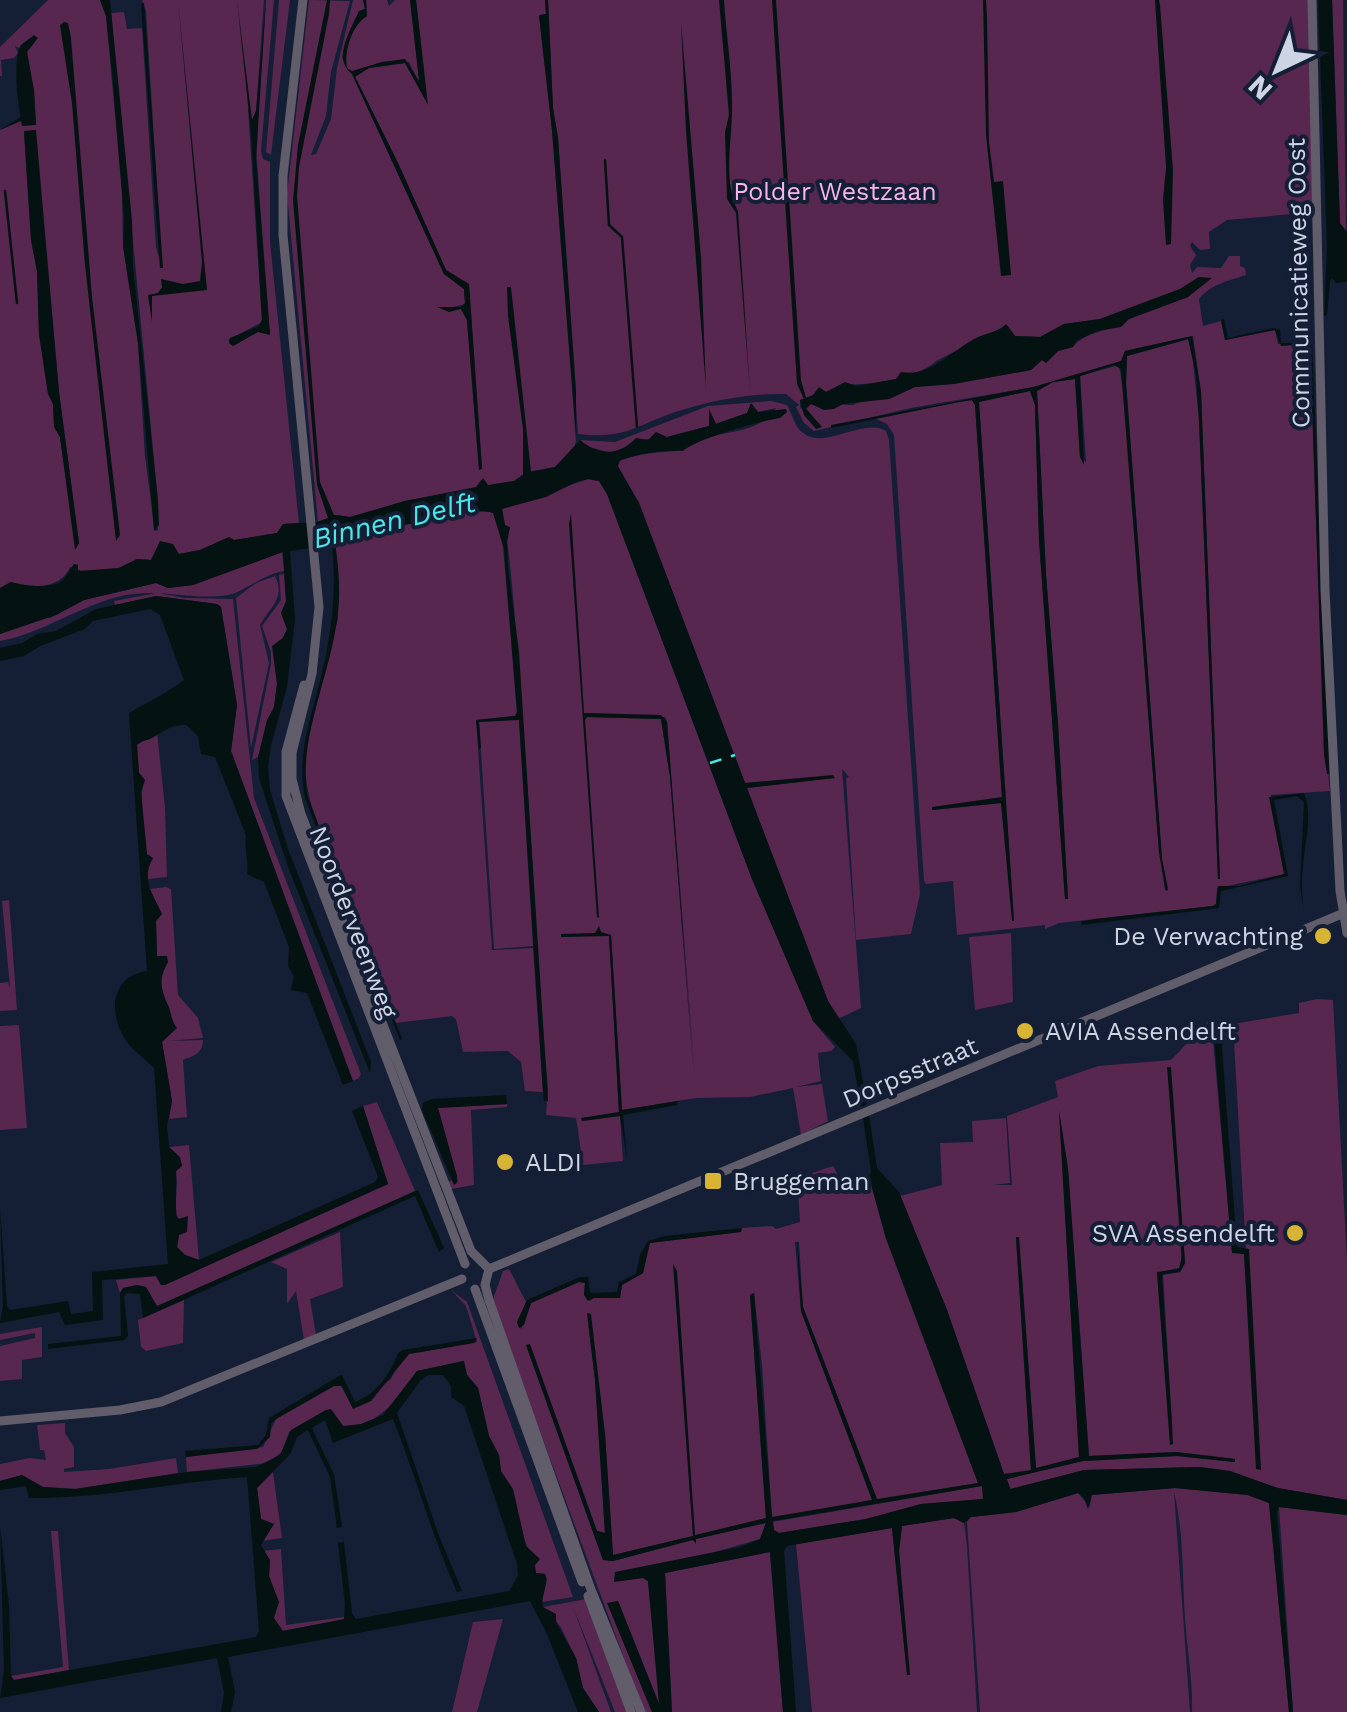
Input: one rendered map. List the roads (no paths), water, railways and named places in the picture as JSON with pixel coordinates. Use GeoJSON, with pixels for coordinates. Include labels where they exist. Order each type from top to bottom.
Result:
{"type":"FeatureCollection","features":[{"type":"Feature","properties":{"kind":"street","name":"Noorderveenweg"},"geometry":{"type":"LineString","coordinates":[[304,0],[284,156],[283,235],[319,608],[312,674],[292,753],[295,796],[476,1260]]}},
{"type":"Feature","properties":{"kind":"street","name":"Communicatieweg Oost"},"geometry":{"type":"LineString","coordinates":[[1312,0],[1326,566],[1331,606],[1329,672],[1347,933]]}},
{"type":"Feature","properties":{"kind":"street","name":"Noorderveenweg"},"geometry":{"type":"LineString","coordinates":[[317,583],[307,672],[286,752],[286,796],[465,1264]]}},
{"type":"Feature","properties":{"kind":"street","name":"Dorpsstraat"},"geometry":{"type":"LineString","coordinates":[[488,1269],[1345,912]]}},
{"type":"Feature","properties":{"kind":"street"},"geometry":{"type":"LineString","coordinates":[[462,1279],[465,1264],[476,1260],[488,1269],[480,1287],[631,1712]]}},
{"type":"Feature","properties":{"kind":"street"},"geometry":{"type":"LineString","coordinates":[[0,1421],[120,1410],[161,1402],[462,1279],[480,1287],[590,1587],[641,1712]]}},
{"type":"Feature","properties":{"kind":"water"},"geometry":{"type":"Polygon","coordinates":[[[100,0],[110,0],[158,501],[159,525],[154,531],[138,343],[123,246],[112,71],[106,16],[100,0]]]}},
{"type":"Feature","properties":{"kind":"water"},"geometry":{"type":"Polygon","coordinates":[[[178,0],[207,290],[152,296],[152,322],[148,295],[158,293],[161,279],[183,284],[200,281],[202,262],[178,0]]]}},
{"type":"Feature","properties":{"kind":"water"},"geometry":{"type":"Polygon","coordinates":[[[237,0],[252,120],[266,0],[256,160],[270,335],[258,332],[233,346],[230,338],[259,326],[262,319],[251,133],[237,0]]]}},
{"type":"Feature","properties":{"kind":"water","name":"Binnen Delft"},"geometry":{"type":"Polygon","coordinates":[[[327,0],[329,14],[299,167],[297,196],[320,482],[334,515],[350,517],[476,487],[483,478],[488,485],[514,481],[523,475],[523,429],[507,287],[511,287],[531,472],[555,467],[580,440],[602,451],[616,451],[636,438],[648,440],[656,432],[667,437],[709,426],[709,409],[716,424],[747,413],[751,403],[758,412],[786,409],[780,418],[714,436],[683,451],[636,456],[620,460],[618,466],[639,503],[745,783],[833,775],[835,778],[747,788],[828,1001],[856,1044],[867,1104],[861,1107],[853,1061],[813,1021],[752,879],[599,481],[576,482],[546,497],[502,509],[505,525],[510,527],[508,567],[519,652],[548,1101],[544,1101],[543,1092],[519,720],[479,722],[479,749],[476,720],[515,716],[517,712],[504,549],[493,513],[462,513],[434,523],[429,519],[339,537],[335,543],[338,611],[307,751],[307,795],[400,1040],[305,798],[304,748],[331,622],[332,545],[290,551],[295,619],[287,687],[271,745],[270,790],[288,849],[371,1062],[370,1073],[288,867],[259,778],[258,757],[277,684],[272,646],[287,629],[281,613],[286,601],[283,552],[193,585],[168,588],[156,583],[84,600],[56,615],[0,634],[0,588],[11,582],[54,585],[64,579],[74,564],[81,571],[119,568],[137,559],[151,560],[160,541],[173,544],[179,554],[229,537],[234,540],[277,533],[283,524],[328,518],[317,485],[293,200],[298,145],[327,0]]]}},
{"type":"Feature","properties":{"kind":"water"},"geometry":{"type":"Polygon","coordinates":[[[363,0],[367,16],[350,39],[347,68],[352,71],[405,59],[419,81],[410,0],[416,0],[428,105],[405,63],[369,68],[355,77],[446,270],[469,284],[482,469],[479,470],[467,320],[461,309],[449,312],[437,307],[461,307],[465,303],[464,289],[444,274],[343,61],[348,36],[359,11],[365,9],[363,0]]]}},
{"type":"Feature","properties":{"kind":"water"},"geometry":{"type":"Polygon","coordinates":[[[545,0],[576,390],[576,434],[539,15],[546,14],[545,0]]]}},
{"type":"Feature","properties":{"kind":"water"},"geometry":{"type":"Polygon","coordinates":[[[719,0],[724,0],[731,77],[729,172],[738,211],[750,391],[736,213],[727,199],[725,132],[729,115],[719,0]]]}},
{"type":"Feature","properties":{"kind":"water"},"geometry":{"type":"Polygon","coordinates":[[[772,0],[776,0],[801,380],[806,398],[819,387],[826,392],[845,382],[856,386],[896,379],[901,372],[922,371],[1006,324],[1015,336],[1040,337],[1064,324],[1100,319],[1180,289],[1199,277],[1212,278],[1188,297],[1129,319],[1121,327],[1097,331],[1076,341],[1073,347],[1058,351],[1046,363],[1042,360],[1031,370],[915,387],[889,399],[843,404],[834,409],[824,410],[811,404],[806,409],[822,427],[816,429],[804,415],[800,400],[804,399],[797,384],[772,0]]]}},
{"type":"Feature","properties":{"kind":"water"},"geometry":{"type":"Polygon","coordinates":[[[983,0],[987,17],[989,142],[994,182],[1003,181],[1011,275],[1001,276],[986,135],[983,0]]]}},
{"type":"Feature","properties":{"kind":"water"},"geometry":{"type":"Polygon","coordinates":[[[1155,0],[1160,5],[1173,170],[1171,244],[1166,245],[1166,167],[1155,0]]]}},
{"type":"Feature","properties":{"kind":"water"},"geometry":{"type":"Polygon","coordinates":[[[1318,0],[1332,0],[1340,223],[1347,232],[1347,282],[1336,283],[1332,278],[1324,316],[1327,247],[1318,0]]]}},
{"type":"Feature","properties":{"kind":"water"},"geometry":{"type":"Polygon","coordinates":[[[144,3],[163,268],[141,4],[144,3]]]}},
{"type":"Feature","properties":{"kind":"water"},"geometry":{"type":"Polygon","coordinates":[[[681,22],[701,257],[706,389],[686,131],[681,22]]]}},
{"type":"Feature","properties":{"kind":"water"},"geometry":{"type":"Polygon","coordinates":[[[68,23],[71,38],[92,297],[120,535],[116,541],[85,265],[72,103],[60,25],[68,23]]]}},
{"type":"Feature","properties":{"kind":"water"},"geometry":{"type":"Polygon","coordinates":[[[34,35],[38,38],[27,52],[36,125],[22,126],[21,121],[0,130],[21,117],[17,59],[21,45],[34,35]]]}},
{"type":"Feature","properties":{"kind":"water"},"geometry":{"type":"Polygon","coordinates":[[[36,130],[59,392],[79,543],[75,550],[60,437],[54,427],[39,334],[24,131],[36,130]]]}},
{"type":"Feature","properties":{"kind":"water"},"geometry":{"type":"Polygon","coordinates":[[[1224,319],[1228,338],[1273,328],[1280,330],[1281,343],[1312,343],[1330,774],[1324,755],[1310,349],[1307,344],[1281,346],[1275,330],[1225,340],[1221,320],[1224,319]]]}},
{"type":"Feature","properties":{"kind":"water"},"geometry":{"type":"Polygon","coordinates":[[[1192,336],[1201,392],[1220,879],[1199,420],[1196,375],[1188,339],[1127,356],[1166,891],[1159,852],[1121,369],[1114,365],[1080,376],[1084,465],[1080,457],[1075,379],[1053,382],[1037,391],[1068,899],[1039,540],[1035,405],[1030,391],[979,402],[1012,921],[1001,803],[932,810],[1002,797],[975,405],[972,400],[831,425],[1033,387],[1121,361],[1125,351],[1192,336]]]}},
{"type":"Feature","properties":{"kind":"water"},"geometry":{"type":"Polygon","coordinates":[[[571,513],[584,713],[661,715],[667,722],[694,1078],[670,777],[661,719],[585,720],[597,917],[571,513]]]}},
{"type":"Feature","properties":{"kind":"water"},"geometry":{"type":"Polygon","coordinates":[[[156,596],[221,607],[237,705],[231,751],[353,1081],[343,1085],[307,993],[291,990],[294,976],[288,966],[289,947],[264,882],[247,874],[246,835],[215,757],[201,754],[198,736],[186,725],[170,728],[140,743],[137,745],[139,773],[145,780],[141,791],[147,854],[153,858],[148,881],[162,914],[156,921],[157,956],[167,956],[162,987],[177,1028],[162,1042],[172,1101],[167,1126],[169,1147],[180,1157],[182,1166],[176,1171],[176,1215],[179,1219],[188,1216],[187,1232],[179,1235],[177,1247],[199,1260],[375,1182],[378,1177],[352,1111],[363,1106],[388,1184],[165,1285],[156,1276],[102,1280],[103,1320],[65,1325],[59,1312],[0,1323],[0,1206],[10,1310],[68,1301],[71,1314],[93,1311],[92,1272],[168,1264],[154,1068],[125,1039],[115,1007],[126,980],[147,971],[129,713],[184,680],[160,615],[150,609],[93,621],[85,629],[24,656],[0,661],[0,648],[56,631],[96,609],[156,596]]]}},
{"type":"Feature","properties":{"kind":"water"},"geometry":{"type":"Polygon","coordinates":[[[1304,793],[1308,819],[1302,878],[1304,914],[1300,885],[1304,802],[1297,796],[1274,800],[1288,876],[1221,891],[1219,908],[1082,925],[1081,922],[1095,919],[1213,906],[1218,886],[1239,886],[1284,874],[1269,797],[1304,793]]]}},
{"type":"Feature","properties":{"kind":"water"},"geometry":{"type":"Polygon","coordinates":[[[599,926],[601,932],[611,935],[622,1110],[678,1101],[677,1105],[623,1115],[627,1159],[620,1116],[582,1121],[581,1118],[619,1112],[609,936],[561,937],[595,933],[599,926]]]}},
{"type":"Feature","properties":{"kind":"water"},"geometry":{"type":"Polygon","coordinates":[[[1220,1023],[1237,1247],[1249,1249],[1261,1470],[1256,1469],[1244,1254],[1232,1253],[1213,1025],[1220,1023]]]}},
{"type":"Feature","properties":{"kind":"water"},"geometry":{"type":"Polygon","coordinates":[[[1167,1067],[1171,1067],[1185,1263],[1180,1272],[1162,1277],[1173,1444],[1170,1445],[1157,1272],[1179,1269],[1182,1256],[1167,1067]]]}},
{"type":"Feature","properties":{"kind":"water"},"geometry":{"type":"Polygon","coordinates":[[[506,1095],[507,1104],[438,1108],[457,1176],[454,1185],[422,1110],[423,1103],[432,1099],[506,1095]]]}},
{"type":"Feature","properties":{"kind":"water"},"geometry":{"type":"Polygon","coordinates":[[[1059,1110],[1068,1169],[1089,1456],[1176,1452],[1235,1462],[1177,1456],[1083,1461],[1007,1479],[1010,1489],[1084,1470],[1200,1467],[1230,1471],[1278,1488],[1347,1500],[1347,1515],[1279,1507],[1277,1512],[1293,1712],[1289,1712],[1269,1503],[1248,1495],[1175,1488],[1092,1495],[1088,1509],[1078,1493],[1016,1512],[971,1517],[964,1523],[954,1518],[902,1526],[899,1551],[910,1675],[892,1528],[787,1546],[784,1551],[796,1712],[783,1712],[770,1552],[665,1573],[672,1712],[652,1712],[607,1603],[618,1601],[659,1704],[648,1581],[643,1578],[614,1582],[615,1572],[740,1547],[760,1539],[766,1523],[696,1539],[696,1544],[693,1540],[613,1561],[603,1560],[526,1345],[530,1344],[597,1531],[605,1533],[587,1313],[591,1314],[605,1434],[613,1555],[693,1536],[673,1264],[677,1271],[695,1535],[766,1518],[750,1295],[754,1293],[772,1517],[872,1500],[801,1311],[797,1239],[803,1307],[877,1499],[978,1483],[886,1238],[869,1177],[863,1118],[869,1115],[877,1168],[899,1192],[947,1310],[1004,1474],[1031,1470],[1016,1237],[1036,1468],[1079,1457],[1059,1110]],[[982,1486],[773,1521],[774,1530],[779,1533],[866,1519],[921,1504],[983,1499],[982,1486]]]}},
{"type":"Feature","properties":{"kind":"water"},"geometry":{"type":"Polygon","coordinates":[[[418,1190],[444,1248],[439,1252],[415,1196],[143,1318],[140,1294],[127,1293],[124,1296],[128,1336],[124,1340],[48,1349],[48,1344],[121,1336],[123,1288],[146,1287],[157,1306],[418,1190]]]}},
{"type":"Feature","properties":{"kind":"water"},"geometry":{"type":"Polygon","coordinates":[[[742,1228],[741,1232],[650,1243],[643,1273],[622,1285],[620,1298],[588,1301],[585,1283],[579,1282],[531,1303],[524,1325],[519,1328],[517,1322],[527,1300],[580,1277],[588,1277],[590,1293],[617,1292],[619,1282],[636,1274],[648,1241],[742,1228]]]}},
{"type":"Feature","properties":{"kind":"water"},"geometry":{"type":"Polygon","coordinates":[[[477,1338],[474,1343],[409,1354],[371,1401],[353,1409],[342,1386],[334,1386],[276,1419],[271,1424],[270,1437],[257,1449],[186,1457],[185,1451],[258,1445],[266,1435],[269,1418],[339,1376],[342,1375],[355,1402],[376,1389],[403,1350],[477,1338]]]}},
{"type":"Feature","properties":{"kind":"water"},"geometry":{"type":"Polygon","coordinates":[[[464,1361],[467,1375],[478,1388],[501,1471],[513,1489],[526,1546],[540,1559],[535,1565],[536,1573],[545,1574],[543,1607],[556,1614],[556,1622],[576,1658],[583,1688],[599,1712],[578,1712],[530,1601],[228,1657],[235,1692],[231,1712],[221,1712],[224,1693],[217,1658],[0,1698],[4,1670],[0,1526],[14,1680],[256,1637],[259,1631],[247,1477],[57,1498],[29,1498],[26,1486],[0,1490],[0,1481],[22,1475],[43,1487],[75,1489],[187,1472],[256,1467],[280,1455],[291,1430],[326,1410],[331,1409],[343,1426],[383,1415],[417,1371],[464,1361]],[[428,1375],[420,1381],[397,1413],[462,1591],[457,1592],[448,1571],[393,1419],[333,1443],[325,1420],[312,1428],[334,1475],[342,1527],[337,1528],[330,1477],[308,1430],[297,1437],[291,1453],[257,1488],[261,1519],[274,1524],[261,1545],[270,1560],[269,1576],[279,1602],[274,1618],[283,1631],[344,1619],[338,1543],[344,1542],[352,1613],[356,1619],[509,1591],[518,1576],[517,1564],[464,1406],[451,1397],[451,1386],[443,1375],[428,1375]]]}},
{"type":"Feature","properties":{"kind":"waterway"},"geometry":{"type":"LineString","coordinates":[[605,160],[609,225],[622,237],[637,427]]}},
{"type":"Feature","properties":{"kind":"waterway"},"geometry":{"type":"LineString","coordinates":[[5,191],[17,303]]}},
{"type":"Feature","properties":{"kind":"place","name":"De Verwachting"},"geometry":{"type":"Point","coordinates":[1323,936]}},
{"type":"Feature","properties":{"kind":"place","name":"AVIA Assendelft"},"geometry":{"type":"Point","coordinates":[1025,1031]}},
{"type":"Feature","properties":{"kind":"place","name":"ALDI"},"geometry":{"type":"Point","coordinates":[505,1162]}},
{"type":"Feature","properties":{"kind":"place","name":"Bruggeman"},"geometry":{"type":"Point","coordinates":[713,1181]}},
{"type":"Feature","properties":{"kind":"place","name":"SVA Assendelft"},"geometry":{"type":"Point","coordinates":[1295,1233]}},
{"type":"Feature","properties":{"kind":"park label","name":"Polder Westzaan"},"geometry":{"type":"Point","coordinates":[835,191]}}]}
